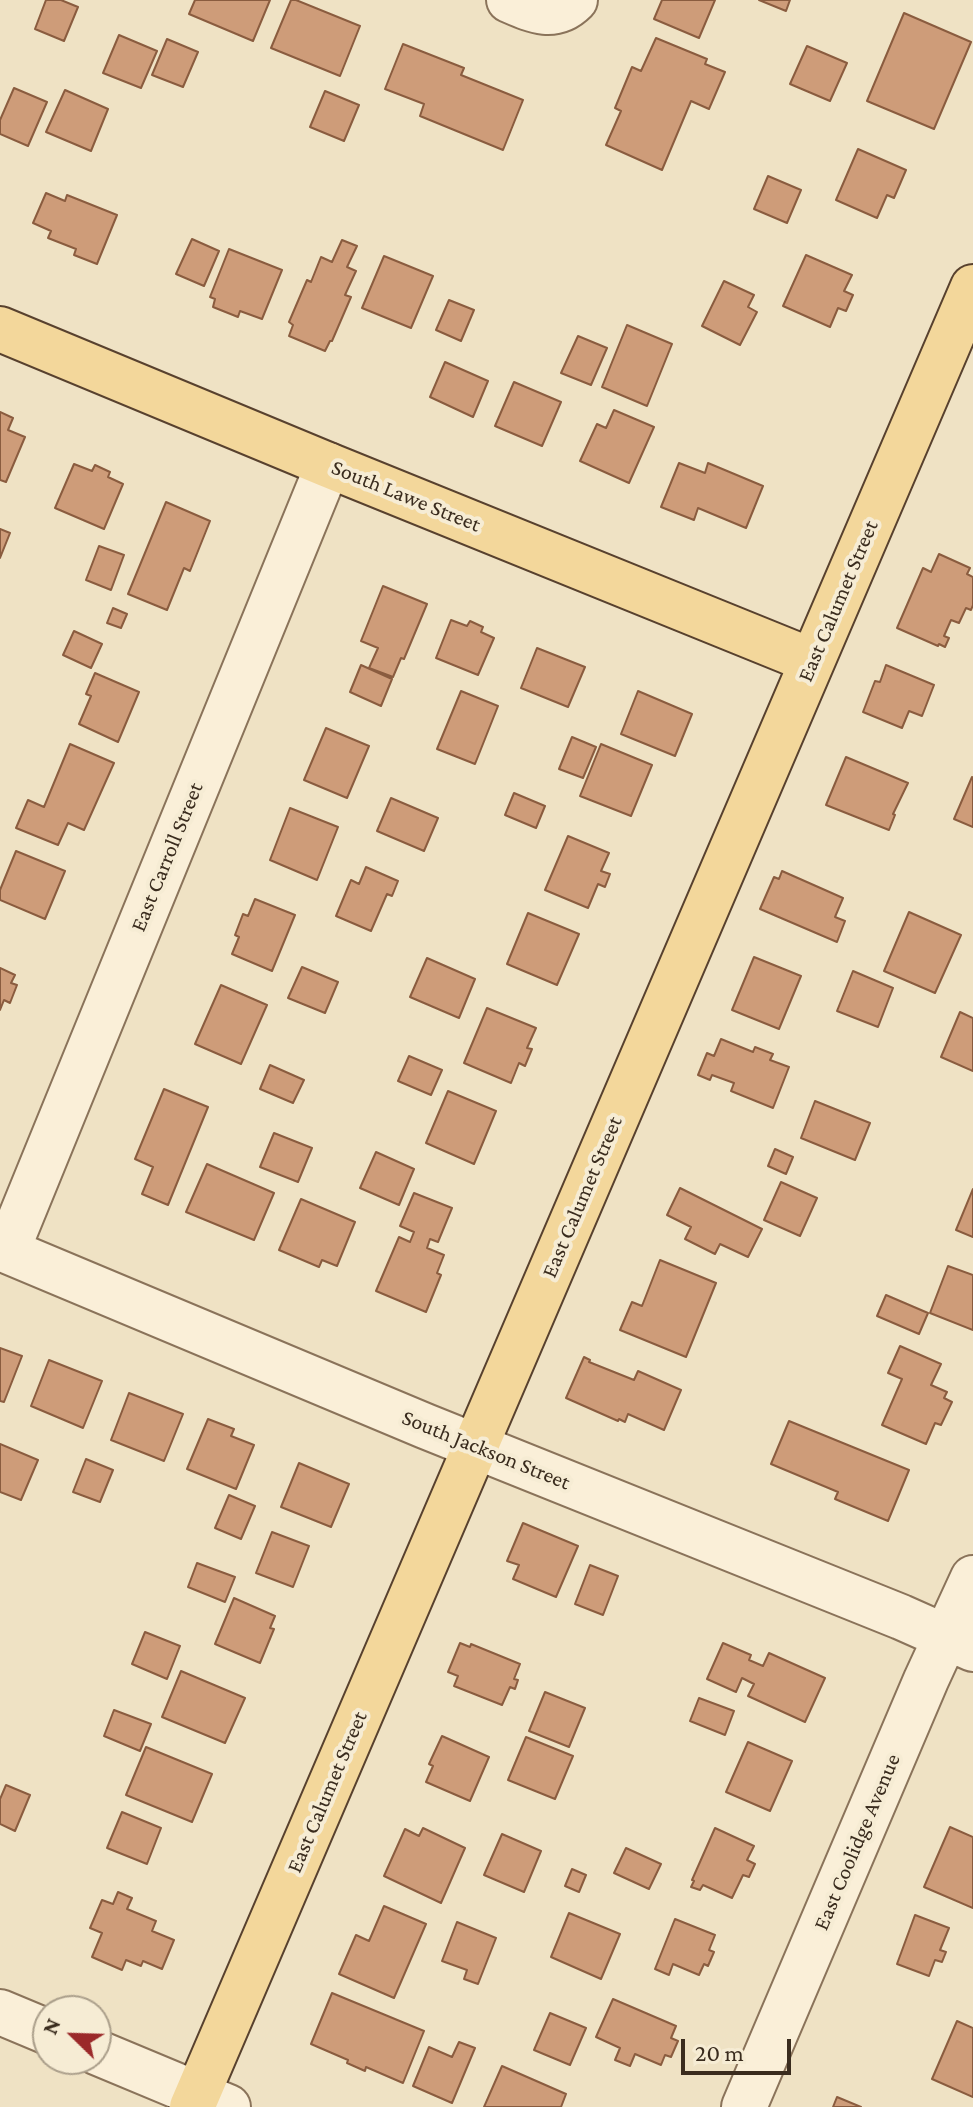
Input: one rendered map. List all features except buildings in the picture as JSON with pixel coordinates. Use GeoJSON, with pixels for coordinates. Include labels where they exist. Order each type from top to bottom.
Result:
{"type":"FeatureCollection","features":[{"type":"Feature","properties":{"kind":"main road","name":"East Calumet Street"},"geometry":{"type":"LineString","coordinates":[[206,2103],[476,1446],[973,287]]}},
{"type":"Feature","properties":{"kind":"main road","name":"South Lawe Street"},"geometry":{"type":"LineString","coordinates":[[0,329],[812,661]]}},
{"type":"Feature","properties":{"kind":"street"},"geometry":{"type":"LineString","coordinates":[[509,0],[535,11],[549,13],[562,10],[575,0]]}},
{"type":"Feature","properties":{"kind":"street","name":"East Carroll Street"},"geometry":{"type":"LineString","coordinates":[[3,1249],[328,465]]}},
{"type":"Feature","properties":{"kind":"street","name":"South Jackson Street"},"geometry":{"type":"LineString","coordinates":[[3,1249],[960,1643]]}},
{"type":"Feature","properties":{"kind":"street","name":"East Coolidge Avenue"},"geometry":{"type":"LineString","coordinates":[[744,2107],[926,1680],[960,1643],[973,1578]]}},
{"type":"Feature","properties":{"kind":"street"},"geometry":{"type":"LineString","coordinates":[[0,2012],[32,2025]]}},
{"type":"Feature","properties":{"kind":"street"},"geometry":{"type":"LineString","coordinates":[[112,2059],[206,2103]]}}]}
